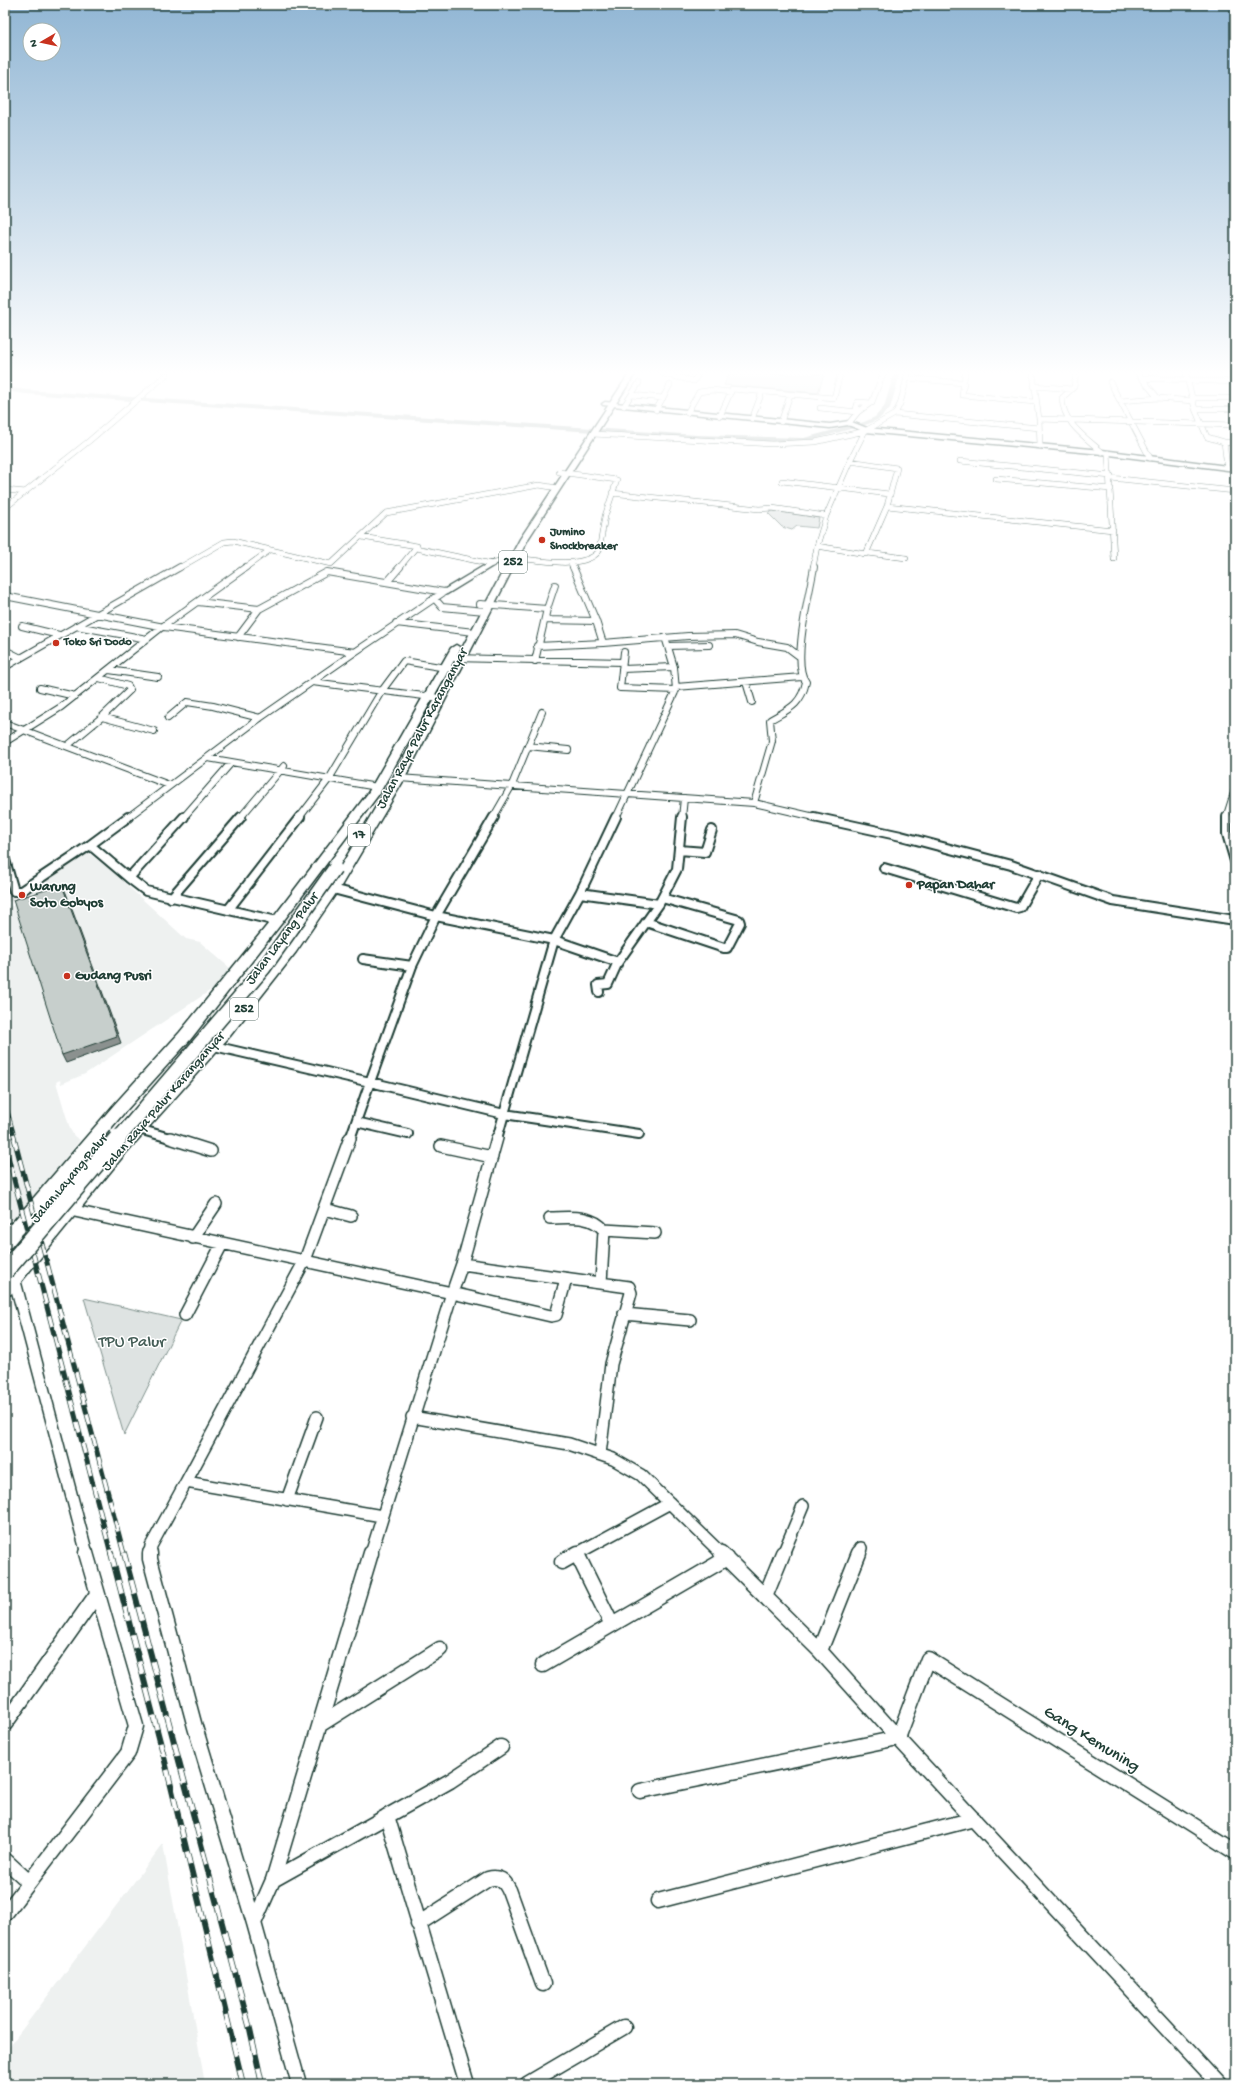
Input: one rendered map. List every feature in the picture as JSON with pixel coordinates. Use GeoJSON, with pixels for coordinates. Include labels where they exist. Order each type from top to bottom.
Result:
{"type":"FeatureCollection","features":[{"type":"Feature","properties":{"kind":"main road","name":"Jalan Raya Palur Karanganyar"},"geometry":{"type":"LineString","coordinates":[[5,1242],[11,1230],[185,1036],[277,921],[369,799],[434,697],[461,659],[470,632],[512,545],[563,473]]}},
{"type":"Feature","properties":{"kind":"main road","name":"Jalan Raya Palur Karanganyar"},"geometry":{"type":"LineString","coordinates":[[482,608],[516,558],[524,539],[553,488]]}},
{"type":"Feature","properties":{"kind":"main road","name":"Jalan Raya Palur Karanganyar"},"geometry":{"type":"LineString","coordinates":[[5,1289],[10,1274],[70,1210],[119,1151],[214,1046],[291,949],[333,889],[399,778],[434,697],[444,668],[470,632]]}},
{"type":"Feature","properties":{"kind":"main road","name":"Jalan Layang Palur"},"geometry":{"type":"LineString","coordinates":[[10,1274],[264,968],[331,867],[369,799]]}},
{"type":"Feature","properties":{"kind":"main road","name":"Jalan Layang Palur"},"geometry":{"type":"LineString","coordinates":[[5,1257],[260,958],[372,814],[384,804]]}},
{"type":"Feature","properties":{"kind":"main road"},"geometry":{"type":"LineString","coordinates":[[92,1140],[93,1147],[105,1154],[119,1151]]}},
{"type":"Feature","properties":{"kind":"street"},"geometry":{"type":"LineString","coordinates":[[5,508],[51,471]]}},
{"type":"Feature","properties":{"kind":"street"},"geometry":{"type":"LineString","coordinates":[[754,803],[772,741],[770,720],[800,701],[806,686],[805,679],[802,677],[799,656],[817,546],[826,516],[845,471]]}},
{"type":"Feature","properties":{"kind":"street"},"geometry":{"type":"LineString","coordinates":[[868,553],[887,506],[895,471]]}},
{"type":"Feature","properties":{"kind":"street"},"geometry":{"type":"LineString","coordinates":[[1059,471],[1235,491]]}},
{"type":"Feature","properties":{"kind":"street"},"geometry":{"type":"LineString","coordinates":[[1110,471],[1114,559]]}},
{"type":"Feature","properties":{"kind":"street"},"geometry":{"type":"LineString","coordinates":[[5,860],[14,891],[18,892],[90,845],[260,718],[396,623],[434,598],[492,564],[506,558],[570,563],[593,557],[598,554],[616,479],[563,473]]}},
{"type":"Feature","properties":{"kind":"street"},"geometry":{"type":"LineString","coordinates":[[996,479],[1111,489]]}},
{"type":"Feature","properties":{"kind":"street"},"geometry":{"type":"LineString","coordinates":[[782,480],[889,494]]}},
{"type":"Feature","properties":{"kind":"street"},"geometry":{"type":"LineString","coordinates":[[5,667],[224,542],[233,541],[331,564],[362,537],[386,513],[538,485],[553,488]]}},
{"type":"Feature","properties":{"kind":"street"},"geometry":{"type":"LineString","coordinates":[[5,490],[26,492]]}},
{"type":"Feature","properties":{"kind":"street"},"geometry":{"type":"LineString","coordinates":[[612,493],[759,509],[772,508],[826,516]]}},
{"type":"Feature","properties":{"kind":"street"},"geometry":{"type":"LineString","coordinates":[[887,506],[1113,530]]}},
{"type":"Feature","properties":{"kind":"street"},"geometry":{"type":"LineString","coordinates":[[362,537],[416,545],[416,548],[492,564]]}},
{"type":"Feature","properties":{"kind":"street"},"geometry":{"type":"LineString","coordinates":[[817,546],[864,554],[868,553],[906,558]]}},
{"type":"Feature","properties":{"kind":"street"},"geometry":{"type":"LineString","coordinates":[[388,581],[416,548]]}},
{"type":"Feature","properties":{"kind":"street"},"geometry":{"type":"LineString","coordinates":[[5,742],[27,730],[75,696],[147,639],[270,550]]}},
{"type":"Feature","properties":{"kind":"street"},"geometry":{"type":"LineString","coordinates":[[570,563],[596,621],[603,643]]}},
{"type":"Feature","properties":{"kind":"street"},"geometry":{"type":"LineString","coordinates":[[238,637],[259,609],[327,572],[388,581],[444,592]]}},
{"type":"Feature","properties":{"kind":"street"},"geometry":{"type":"LineString","coordinates":[[535,661],[537,646],[555,585]]}},
{"type":"Feature","properties":{"kind":"street"},"geometry":{"type":"LineString","coordinates":[[5,596],[164,627],[355,652]]}},
{"type":"Feature","properties":{"kind":"street"},"geometry":{"type":"LineString","coordinates":[[434,598],[442,607],[547,609]]}},
{"type":"Feature","properties":{"kind":"street"},"geometry":{"type":"LineString","coordinates":[[198,602],[259,609]]}},
{"type":"Feature","properties":{"kind":"street"},"geometry":{"type":"LineString","coordinates":[[545,620],[596,621]]}},
{"type":"Feature","properties":{"kind":"street"},"geometry":{"type":"LineString","coordinates":[[396,623],[470,632]]}},
{"type":"Feature","properties":{"kind":"street"},"geometry":{"type":"LineString","coordinates":[[22,626],[59,635]]}},
{"type":"Feature","properties":{"kind":"street"},"geometry":{"type":"LineString","coordinates":[[76,626],[147,639]]}},
{"type":"Feature","properties":{"kind":"street"},"geometry":{"type":"LineString","coordinates":[[537,646],[603,643],[665,637],[738,635],[758,642],[787,646],[799,656]]}},
{"type":"Feature","properties":{"kind":"street"},"geometry":{"type":"LineString","coordinates":[[254,1923],[273,1880],[412,1417],[462,1264],[554,940],[580,893],[628,794],[676,689],[674,667],[665,637]]}},
{"type":"Feature","properties":{"kind":"street"},"geometry":{"type":"LineString","coordinates":[[668,646],[709,645]]}},
{"type":"Feature","properties":{"kind":"street"},"geometry":{"type":"LineString","coordinates":[[5,650],[21,658]]}},
{"type":"Feature","properties":{"kind":"street"},"geometry":{"type":"LineString","coordinates":[[624,652],[620,688],[676,689],[802,677]]}},
{"type":"Feature","properties":{"kind":"street"},"geometry":{"type":"LineString","coordinates":[[451,657],[461,659],[623,662]]}},
{"type":"Feature","properties":{"kind":"street"},"geometry":{"type":"LineString","coordinates":[[228,910],[331,776],[381,692],[404,661],[455,669]]}},
{"type":"Feature","properties":{"kind":"street"},"geometry":{"type":"LineString","coordinates":[[622,669],[674,667]]}},
{"type":"Feature","properties":{"kind":"street"},"geometry":{"type":"LineString","coordinates":[[109,670],[158,677]]}},
{"type":"Feature","properties":{"kind":"street"},"geometry":{"type":"LineString","coordinates":[[67,746],[102,717],[128,693],[131,688],[99,678]]}},
{"type":"Feature","properties":{"kind":"street"},"geometry":{"type":"LineString","coordinates":[[312,682],[381,692],[434,697]]}},
{"type":"Feature","properties":{"kind":"street"},"geometry":{"type":"LineString","coordinates":[[746,682],[752,702]]}},
{"type":"Feature","properties":{"kind":"street"},"geometry":{"type":"LineString","coordinates":[[40,688],[75,696]]}},
{"type":"Feature","properties":{"kind":"street"},"geometry":{"type":"LineString","coordinates":[[168,718],[187,702],[213,706],[260,718]]}},
{"type":"Feature","properties":{"kind":"street"},"geometry":{"type":"LineString","coordinates":[[299,2084],[254,1923],[195,1727],[150,1556],[151,1546],[304,1260],[326,1209],[412,966],[436,916],[512,785],[542,712]]}},
{"type":"Feature","properties":{"kind":"street"},"geometry":{"type":"LineString","coordinates":[[102,717],[154,731]]}},
{"type":"Feature","properties":{"kind":"street"},"geometry":{"type":"LineString","coordinates":[[5,723],[27,730],[169,785]]}},
{"type":"Feature","properties":{"kind":"street"},"geometry":{"type":"LineString","coordinates":[[528,746],[568,750]]}},
{"type":"Feature","properties":{"kind":"street"},"geometry":{"type":"LineString","coordinates":[[211,755],[231,762],[282,768]]}},
{"type":"Feature","properties":{"kind":"street"},"geometry":{"type":"LineString","coordinates":[[211,755],[378,784]]}},
{"type":"Feature","properties":{"kind":"street"},"geometry":{"type":"LineString","coordinates":[[129,878],[231,762]]}},
{"type":"Feature","properties":{"kind":"street"},"geometry":{"type":"LineString","coordinates":[[171,898],[282,768]]}},
{"type":"Feature","properties":{"kind":"street"},"geometry":{"type":"LineString","coordinates":[[399,778],[754,803],[898,836],[1039,874],[1113,901],[1235,920]]}},
{"type":"Feature","properties":{"kind":"street"},"geometry":{"type":"LineString","coordinates":[[1235,790],[1225,821],[1227,836],[1235,862]]}},
{"type":"Feature","properties":{"kind":"street"},"geometry":{"type":"LineString","coordinates":[[599,992],[598,985],[608,984],[618,962],[660,901],[677,869],[684,798]]}},
{"type":"Feature","properties":{"kind":"street"},"geometry":{"type":"LineString","coordinates":[[679,850],[705,852],[712,830]]}},
{"type":"Feature","properties":{"kind":"street"},"geometry":{"type":"LineString","coordinates":[[90,845],[146,891],[171,898],[277,921]]}},
{"type":"Feature","properties":{"kind":"street"},"geometry":{"type":"LineString","coordinates":[[884,868],[1016,908],[1020,907],[1039,874]]}},
{"type":"Feature","properties":{"kind":"street"},"geometry":{"type":"LineString","coordinates":[[333,889],[436,916],[554,940],[618,962]]}},
{"type":"Feature","properties":{"kind":"street"},"geometry":{"type":"LineString","coordinates":[[580,893],[660,901],[739,920],[740,923],[727,948],[724,948],[646,922]]}},
{"type":"Feature","properties":{"kind":"street"},"geometry":{"type":"LineString","coordinates":[[363,959],[412,966]]}},
{"type":"Feature","properties":{"kind":"street"},"geometry":{"type":"LineString","coordinates":[[214,1046],[504,1114],[639,1134]]}},
{"type":"Feature","properties":{"kind":"street"},"geometry":{"type":"LineString","coordinates":[[356,1122],[408,1134]]}},
{"type":"Feature","properties":{"kind":"street"},"geometry":{"type":"LineString","coordinates":[[139,1129],[211,1151]]}},
{"type":"Feature","properties":{"kind":"street"},"geometry":{"type":"LineString","coordinates":[[441,1146],[492,1157]]}},
{"type":"Feature","properties":{"kind":"street"},"geometry":{"type":"LineString","coordinates":[[193,1238],[216,1204]]}},
{"type":"Feature","properties":{"kind":"street"},"geometry":{"type":"LineString","coordinates":[[326,1209],[351,1216]]}},
{"type":"Feature","properties":{"kind":"street"},"geometry":{"type":"LineString","coordinates":[[70,1210],[193,1238],[304,1260],[550,1316],[556,1314],[566,1279]]}},
{"type":"Feature","properties":{"kind":"street"},"geometry":{"type":"LineString","coordinates":[[550,1218],[592,1220],[600,1225],[604,1230],[601,1283]]}},
{"type":"Feature","properties":{"kind":"street"},"geometry":{"type":"LineString","coordinates":[[604,1230],[655,1233]]}},
{"type":"Feature","properties":{"kind":"street"},"geometry":{"type":"LineString","coordinates":[[185,1315],[222,1244]]}},
{"type":"Feature","properties":{"kind":"street"},"geometry":{"type":"LineString","coordinates":[[462,1264],[566,1279],[629,1286],[631,1294],[624,1314],[611,1364],[600,1454]]}},
{"type":"Feature","properties":{"kind":"street"},"geometry":{"type":"LineString","coordinates":[[5,1914],[128,1753],[135,1734],[134,1719],[97,1594],[10,1274]]}},
{"type":"Feature","properties":{"kind":"street"},"geometry":{"type":"LineString","coordinates":[[624,1314],[690,1320]]}},
{"type":"Feature","properties":{"kind":"street"},"geometry":{"type":"LineString","coordinates":[[286,1500],[317,1417]]}},
{"type":"Feature","properties":{"kind":"street"},"geometry":{"type":"LineString","coordinates":[[412,1417],[546,1438],[600,1454],[642,1475],[820,1651],[898,1738],[1219,2084]]}},
{"type":"Feature","properties":{"kind":"street"},"geometry":{"type":"LineString","coordinates":[[186,1482],[382,1516]]}},
{"type":"Feature","properties":{"kind":"street"},"geometry":{"type":"LineString","coordinates":[[562,1562],[670,1503]]}},
{"type":"Feature","properties":{"kind":"street"},"geometry":{"type":"LineString","coordinates":[[765,1597],[803,1506]]}},
{"type":"Feature","properties":{"kind":"street"},"geometry":{"type":"LineString","coordinates":[[820,1651],[861,1548]]}},
{"type":"Feature","properties":{"kind":"street"},"geometry":{"type":"LineString","coordinates":[[577,1554],[612,1625]]}},
{"type":"Feature","properties":{"kind":"street"},"geometry":{"type":"LineString","coordinates":[[543,1665],[727,1558]]}},
{"type":"Feature","properties":{"kind":"street"},"geometry":{"type":"LineString","coordinates":[[5,1724],[97,1594]]}},
{"type":"Feature","properties":{"kind":"street"},"geometry":{"type":"LineString","coordinates":[[320,1724],[440,1649]]}},
{"type":"Feature","properties":{"kind":"street","name":"Gang Kemuning"},"geometry":{"type":"LineString","coordinates":[[898,1738],[928,1659],[1235,1852]]}},
{"type":"Feature","properties":{"kind":"street"},"geometry":{"type":"LineString","coordinates":[[640,1791],[898,1738]]}},
{"type":"Feature","properties":{"kind":"street"},"geometry":{"type":"LineString","coordinates":[[273,1880],[450,1781],[501,1747]]}},
{"type":"Feature","properties":{"kind":"street"},"geometry":{"type":"LineString","coordinates":[[387,1816],[467,2084]]}},
{"type":"Feature","properties":{"kind":"street"},"geometry":{"type":"LineString","coordinates":[[658,1901],[974,1819]]}},
{"type":"Feature","properties":{"kind":"street"},"geometry":{"type":"LineString","coordinates":[[5,1860],[29,1882]]}},
{"type":"Feature","properties":{"kind":"street"},"geometry":{"type":"LineString","coordinates":[[418,1924],[488,1879],[496,1877],[501,1878],[509,1890],[543,1984]]}},
{"type":"Feature","properties":{"kind":"street"},"geometry":{"type":"LineString","coordinates":[[527,2084],[624,2027]]}},
{"type":"Feature","properties":{"kind":"shaded area"},"geometry":{"type":"Polygon","coordinates":[[[87,852],[107,867],[186,939],[200,942],[231,969],[217,986],[85,1074],[61,1084],[60,1080],[56,1082],[70,1129],[74,1136],[80,1140],[18,1216],[5,1223],[5,869],[14,900],[7,902],[9,907],[17,904],[17,900],[87,852]]]}},
{"type":"Feature","properties":{"kind":"shaded area"},"geometry":{"type":"Polygon","coordinates":[[[163,1844],[205,2084],[5,2084],[5,2052],[163,1844]]]}},
{"type":"Feature","properties":{"kind":"green space"},"geometry":{"type":"Polygon","coordinates":[[[773,511],[819,518],[817,528],[797,526],[792,530],[782,527],[768,513],[773,511]]]}},
{"type":"Feature","properties":{"kind":"green space","name":"TPU Palur"},"geometry":{"type":"Polygon","coordinates":[[[84,1298],[181,1320],[124,1435],[84,1298]]]}},
{"type":"Feature","properties":{"kind":"building","name":"Gudang Pusri"},"geometry":{"type":"Polygon","coordinates":[[[62,885],[117,1036],[62,1055],[13,900],[62,885]]]}},
{"type":"Feature","properties":{"kind":"railway"},"geometry":{"type":"LineString","coordinates":[[5,1103],[15,1139]]}},
{"type":"Feature","properties":{"kind":"railway"},"geometry":{"type":"LineString","coordinates":[[14,1138],[124,1554]]}},
{"type":"Feature","properties":{"kind":"railway"},"geometry":{"type":"LineString","coordinates":[[5,1145],[111,1554]]}},
{"type":"Feature","properties":{"kind":"railway"},"geometry":{"type":"LineString","coordinates":[[111,1553],[163,1753],[243,2084]]}},
{"type":"Feature","properties":{"kind":"railway"},"geometry":{"type":"LineString","coordinates":[[124,1553],[250,2029],[262,2084]]}},
{"type":"Feature","properties":{"kind":"place","name":"Jumino Shockbreaker"},"geometry":{"type":"Point","coordinates":[542,540]}},
{"type":"Feature","properties":{"kind":"place","name":"Toko Sri Dodo"},"geometry":{"type":"Point","coordinates":[56,643]}},
{"type":"Feature","properties":{"kind":"place","name":"Papan Dahar"},"geometry":{"type":"Point","coordinates":[909,885]}},
{"type":"Feature","properties":{"kind":"place","name":"Warung Soto Gobyos"},"geometry":{"type":"Point","coordinates":[22,895]}},
{"type":"Feature","properties":{"kind":"place","name":"Gudang Pusri"},"geometry":{"type":"Point","coordinates":[67,976]}}]}
